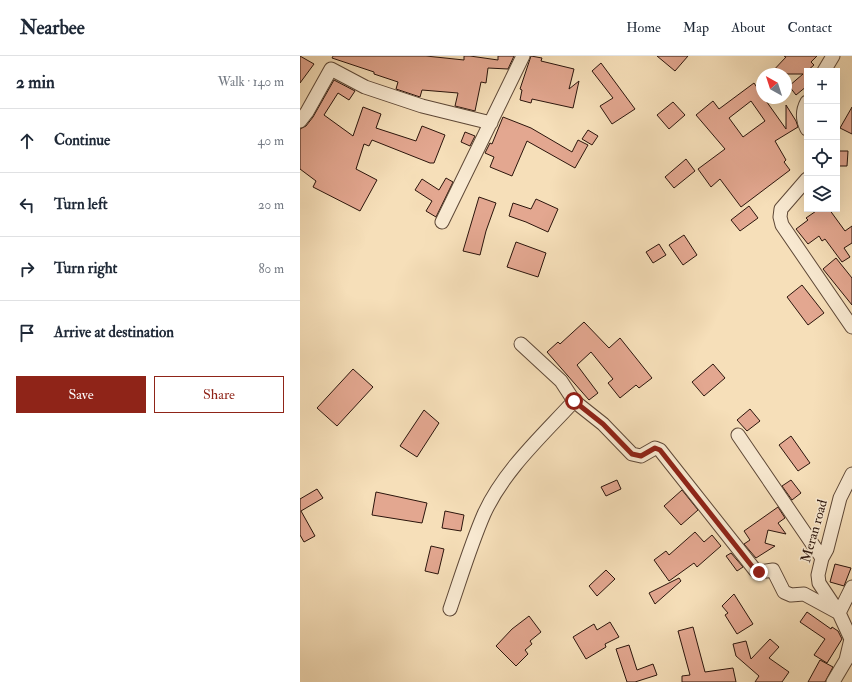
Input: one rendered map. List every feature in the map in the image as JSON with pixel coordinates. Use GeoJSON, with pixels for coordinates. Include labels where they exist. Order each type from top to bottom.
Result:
{"type":"FeatureCollection","features":[{"type":"Feature","properties":{"kind":"street"},"geometry":{"type":"LineString","coordinates":[[442,222],[523,56]]}},
{"type":"Feature","properties":{"kind":"street"},"geometry":{"type":"LineString","coordinates":[[826,68],[833,56]]}},
{"type":"Feature","properties":{"kind":"street"},"geometry":{"type":"LineString","coordinates":[[300,121],[307,112],[332,69],[365,87],[422,106],[491,123]]}},
{"type":"Feature","properties":{"kind":"street"},"geometry":{"type":"LineString","coordinates":[[804,108],[804,120]]}},
{"type":"Feature","properties":{"kind":"street"},"geometry":{"type":"LineString","coordinates":[[804,182],[781,208],[780,217],[782,225],[852,327]]}},
{"type":"Feature","properties":{"kind":"street"},"geometry":{"type":"LineString","coordinates":[[521,344],[561,382],[574,401],[603,424],[632,454],[641,456],[655,448],[660,450],[755,570],[759,572],[773,570],[776,573],[784,592],[791,595],[804,594],[839,613],[852,587]]}},
{"type":"Feature","properties":{"kind":"street"},"geometry":{"type":"LineString","coordinates":[[450,609],[485,513],[500,486],[518,462],[574,401]]}},
{"type":"Feature","properties":{"kind":"street"},"geometry":{"type":"LineString","coordinates":[[738,435],[822,558]]}},
{"type":"Feature","properties":{"kind":"street","name":"Meran road"},"geometry":{"type":"LineString","coordinates":[[833,682],[846,660],[851,639],[839,613],[819,582],[818,575],[822,558],[827,549],[840,498],[852,474]]}},
{"type":"Feature","properties":{"kind":"building"},"geometry":{"type":"Polygon","coordinates":[[[300,56],[314,64],[300,83],[300,56]]]}},
{"type":"Feature","properties":{"kind":"building"},"geometry":{"type":"Polygon","coordinates":[[[333,56],[426,56],[464,60],[464,56],[470,56],[498,60],[498,56],[514,56],[508,69],[488,68],[486,83],[481,82],[475,111],[455,106],[458,93],[422,90],[420,97],[396,89],[398,82],[332,58],[333,56]]]}},
{"type":"Feature","properties":{"kind":"building"},"geometry":{"type":"Polygon","coordinates":[[[531,56],[542,58],[541,61],[574,69],[569,89],[579,81],[573,108],[532,99],[531,103],[520,100],[522,90],[520,89],[531,56]]]}},
{"type":"Feature","properties":{"kind":"building"},"geometry":{"type":"Polygon","coordinates":[[[657,56],[688,56],[675,71],[657,56]]]}},
{"type":"Feature","properties":{"kind":"building"},"geometry":{"type":"Polygon","coordinates":[[[784,56],[817,56],[811,62],[814,65],[810,68],[804,68],[804,88],[796,95],[792,90],[792,83],[803,74],[792,74],[792,68],[776,68],[786,57],[784,56]]]}},
{"type":"Feature","properties":{"kind":"building"},"geometry":{"type":"Polygon","coordinates":[[[601,63],[635,109],[612,124],[600,106],[613,98],[592,71],[601,63]]]}},
{"type":"Feature","properties":{"kind":"building"},"geometry":{"type":"Polygon","coordinates":[[[334,80],[355,91],[349,100],[338,93],[324,115],[353,136],[363,107],[381,114],[376,128],[416,141],[422,126],[445,135],[434,163],[430,163],[372,140],[369,146],[364,144],[356,169],[377,180],[360,211],[313,187],[316,181],[300,169],[300,129],[306,126],[313,117],[334,80]]]}},
{"type":"Feature","properties":{"kind":"building"},"geometry":{"type":"Polygon","coordinates":[[[754,83],[756,86],[756,104],[768,104],[786,129],[786,105],[798,127],[775,141],[786,160],[784,162],[790,170],[741,207],[720,179],[711,187],[698,169],[725,149],[696,115],[713,101],[719,109],[754,83]],[[751,101],[729,118],[743,137],[765,121],[751,101]]]}},
{"type":"Feature","properties":{"kind":"building"},"geometry":{"type":"Polygon","coordinates":[[[673,102],[685,115],[669,129],[657,115],[673,102]]]}},
{"type":"Feature","properties":{"kind":"building"},"geometry":{"type":"Polygon","coordinates":[[[852,107],[852,134],[840,128],[852,107]]]}},
{"type":"Feature","properties":{"kind":"building"},"geometry":{"type":"Polygon","coordinates":[[[503,117],[531,128],[572,152],[578,140],[588,145],[575,168],[527,141],[512,176],[490,167],[494,157],[485,153],[490,143],[492,144],[503,117]]]}},
{"type":"Feature","properties":{"kind":"building"},"geometry":{"type":"Polygon","coordinates":[[[588,130],[598,136],[592,145],[582,139],[588,130]]]}},
{"type":"Feature","properties":{"kind":"building"},"geometry":{"type":"Polygon","coordinates":[[[465,132],[475,136],[470,146],[461,142],[465,132]]]}},
{"type":"Feature","properties":{"kind":"building"},"geometry":{"type":"Polygon","coordinates":[[[840,151],[848,151],[847,166],[840,166],[840,151]]]}},
{"type":"Feature","properties":{"kind":"building"},"geometry":{"type":"Polygon","coordinates":[[[686,159],[695,171],[674,188],[665,177],[686,159]]]}},
{"type":"Feature","properties":{"kind":"building"},"geometry":{"type":"Polygon","coordinates":[[[446,178],[453,182],[436,217],[426,211],[432,201],[415,190],[422,179],[439,190],[446,178]]]}},
{"type":"Feature","properties":{"kind":"building"},"geometry":{"type":"Polygon","coordinates":[[[479,197],[496,203],[486,231],[480,255],[463,251],[479,197]]]}},
{"type":"Feature","properties":{"kind":"building"},"geometry":{"type":"Polygon","coordinates":[[[536,199],[558,209],[548,232],[509,216],[513,203],[531,209],[536,199]]]}},
{"type":"Feature","properties":{"kind":"building"},"geometry":{"type":"Polygon","coordinates":[[[749,206],[758,218],[740,231],[731,220],[749,206]]]}},
{"type":"Feature","properties":{"kind":"building"},"geometry":{"type":"Polygon","coordinates":[[[815,212],[831,212],[845,231],[852,226],[852,243],[844,248],[850,257],[842,262],[825,239],[822,241],[819,236],[808,244],[796,229],[808,220],[806,218],[815,212]]]}},
{"type":"Feature","properties":{"kind":"building"},"geometry":{"type":"Polygon","coordinates":[[[684,235],[697,255],[683,265],[669,245],[684,235]]]}},
{"type":"Feature","properties":{"kind":"building"},"geometry":{"type":"Polygon","coordinates":[[[516,242],[546,253],[538,277],[507,267],[516,242]]]}},
{"type":"Feature","properties":{"kind":"building"},"geometry":{"type":"Polygon","coordinates":[[[659,244],[666,255],[653,263],[646,252],[659,244]]]}},
{"type":"Feature","properties":{"kind":"building"},"geometry":{"type":"Polygon","coordinates":[[[836,258],[852,278],[852,305],[823,269],[836,258]]]}},
{"type":"Feature","properties":{"kind":"building"},"geometry":{"type":"Polygon","coordinates":[[[802,285],[824,313],[808,325],[787,297],[802,285]]]}},
{"type":"Feature","properties":{"kind":"building"},"geometry":{"type":"Polygon","coordinates":[[[584,322],[609,348],[620,338],[652,378],[639,388],[636,385],[620,398],[608,383],[613,379],[591,352],[577,365],[598,393],[589,400],[547,352],[558,342],[560,344],[584,322]]]}},
{"type":"Feature","properties":{"kind":"building"},"geometry":{"type":"Polygon","coordinates":[[[713,364],[725,378],[704,396],[692,382],[713,364]]]}},
{"type":"Feature","properties":{"kind":"building"},"geometry":{"type":"Polygon","coordinates":[[[353,369],[373,387],[337,426],[317,408],[353,369]]]}},
{"type":"Feature","properties":{"kind":"building"},"geometry":{"type":"Polygon","coordinates":[[[750,409],[760,421],[747,431],[737,420],[750,409]]]}},
{"type":"Feature","properties":{"kind":"building"},"geometry":{"type":"Polygon","coordinates":[[[424,410],[439,423],[417,457],[400,446],[424,410]]]}},
{"type":"Feature","properties":{"kind":"building"},"geometry":{"type":"Polygon","coordinates":[[[791,436],[810,463],[798,471],[779,445],[791,436]]]}},
{"type":"Feature","properties":{"kind":"building"},"geometry":{"type":"Polygon","coordinates":[[[617,480],[621,489],[606,496],[601,487],[617,480]]]}},
{"type":"Feature","properties":{"kind":"building"},"geometry":{"type":"Polygon","coordinates":[[[791,480],[801,493],[792,500],[782,486],[791,480]]]}},
{"type":"Feature","properties":{"kind":"building"},"geometry":{"type":"Polygon","coordinates":[[[317,489],[323,498],[301,511],[315,536],[304,542],[300,535],[300,499],[317,489]]]}},
{"type":"Feature","properties":{"kind":"building"},"geometry":{"type":"Polygon","coordinates":[[[682,490],[698,510],[681,525],[664,506],[682,490]]]}},
{"type":"Feature","properties":{"kind":"building"},"geometry":{"type":"Polygon","coordinates":[[[376,492],[427,503],[422,523],[372,515],[376,492]]]}},
{"type":"Feature","properties":{"kind":"building"},"geometry":{"type":"Polygon","coordinates":[[[778,507],[785,518],[778,523],[786,534],[768,530],[765,543],[775,546],[756,558],[744,544],[750,540],[744,531],[778,507]]]}},
{"type":"Feature","properties":{"kind":"building"},"geometry":{"type":"Polygon","coordinates":[[[445,511],[464,515],[461,531],[442,528],[445,511]]]}},
{"type":"Feature","properties":{"kind":"building"},"geometry":{"type":"Polygon","coordinates":[[[695,532],[704,542],[712,535],[721,546],[697,567],[694,563],[669,581],[654,560],[666,551],[669,555],[695,532]]]}},
{"type":"Feature","properties":{"kind":"building"},"geometry":{"type":"Polygon","coordinates":[[[431,546],[444,549],[438,574],[425,571],[431,546]]]}},
{"type":"Feature","properties":{"kind":"building"},"geometry":{"type":"Polygon","coordinates":[[[731,553],[743,567],[737,571],[726,556],[731,553]]]}},
{"type":"Feature","properties":{"kind":"building"},"geometry":{"type":"Polygon","coordinates":[[[835,564],[851,568],[844,586],[830,582],[835,564]]]}},
{"type":"Feature","properties":{"kind":"building"},"geometry":{"type":"Polygon","coordinates":[[[606,570],[615,579],[597,596],[589,586],[606,570]]]}},
{"type":"Feature","properties":{"kind":"building"},"geometry":{"type":"Polygon","coordinates":[[[679,578],[681,581],[655,604],[649,593],[679,578]]]}},
{"type":"Feature","properties":{"kind":"building"},"geometry":{"type":"Polygon","coordinates":[[[734,594],[753,624],[737,634],[725,615],[728,613],[722,606],[734,594]]]}},
{"type":"Feature","properties":{"kind":"building"},"geometry":{"type":"Polygon","coordinates":[[[807,612],[831,629],[832,627],[838,631],[842,639],[827,663],[814,655],[825,639],[800,622],[807,612]]]}},
{"type":"Feature","properties":{"kind":"building"},"geometry":{"type":"Polygon","coordinates":[[[529,616],[541,632],[530,641],[532,644],[525,650],[528,654],[516,666],[496,646],[512,629],[529,616]]]}},
{"type":"Feature","properties":{"kind":"building"},"geometry":{"type":"Polygon","coordinates":[[[610,622],[619,637],[605,644],[606,647],[586,659],[573,637],[594,624],[597,630],[610,622]]]}},
{"type":"Feature","properties":{"kind":"building"},"geometry":{"type":"Polygon","coordinates":[[[693,627],[705,672],[733,668],[736,682],[682,682],[682,676],[690,675],[678,631],[693,627]]]}},
{"type":"Feature","properties":{"kind":"building"},"geometry":{"type":"Polygon","coordinates":[[[770,639],[779,647],[769,658],[789,672],[782,682],[755,682],[759,676],[736,656],[733,644],[746,641],[751,659],[770,639]]]}},
{"type":"Feature","properties":{"kind":"building"},"geometry":{"type":"Polygon","coordinates":[[[629,645],[637,670],[653,664],[657,675],[635,682],[627,682],[616,649],[629,645]]]}},
{"type":"Feature","properties":{"kind":"building"},"geometry":{"type":"Polygon","coordinates":[[[820,660],[833,667],[825,682],[808,682],[820,660]]]}},
{"type":"Feature","properties":{"kind":"route"},"geometry":{"type":"LineString","coordinates":[[574,401],[603,424],[632,454],[641,456],[655,448],[658,448],[755,570],[759,572]]}}]}
